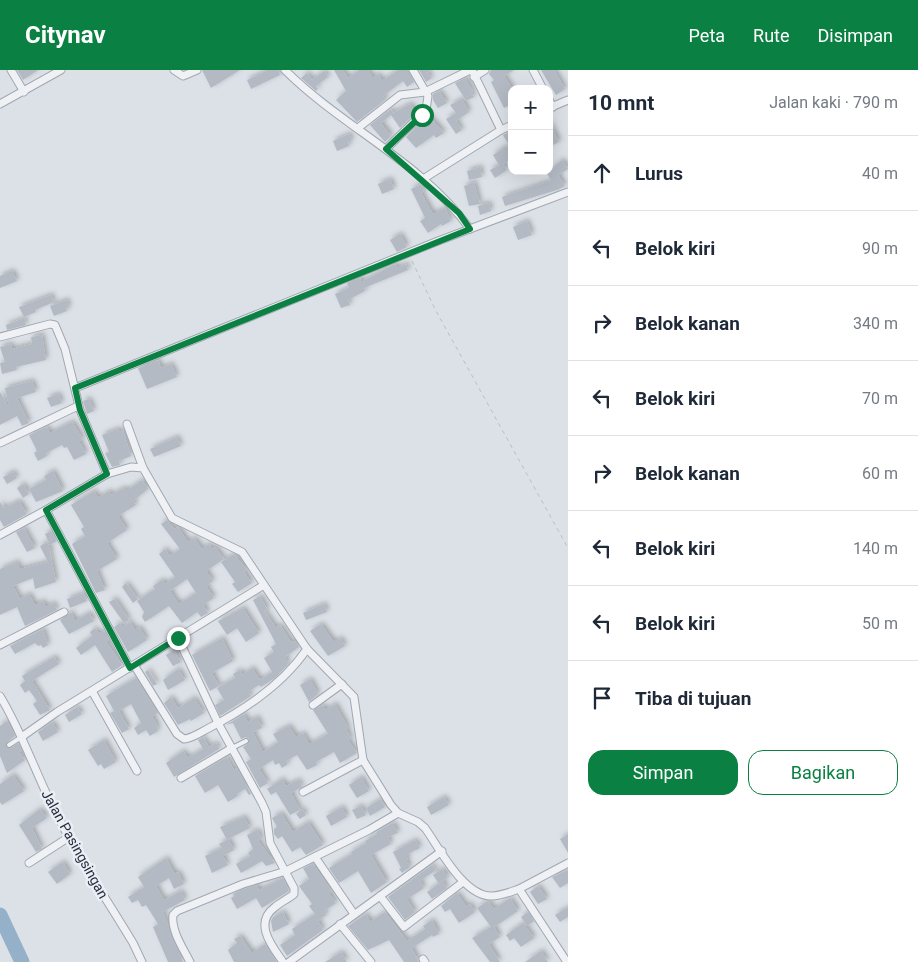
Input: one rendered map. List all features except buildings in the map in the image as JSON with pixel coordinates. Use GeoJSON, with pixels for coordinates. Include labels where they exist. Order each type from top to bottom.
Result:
{"type":"FeatureCollection","features":[{"type":"Feature","properties":{"kind":"street"},"geometry":{"type":"LineString","coordinates":[[11,70],[24,92]]}},
{"type":"Feature","properties":{"kind":"street"},"geometry":{"type":"LineString","coordinates":[[0,104],[61,70]]}},
{"type":"Feature","properties":{"kind":"street"},"geometry":{"type":"LineString","coordinates":[[174,70],[183,76],[196,70]]}},
{"type":"Feature","properties":{"kind":"street"},"geometry":{"type":"LineString","coordinates":[[285,70],[319,102],[386,149],[459,213],[470,229]]}},
{"type":"Feature","properties":{"kind":"street"},"geometry":{"type":"LineString","coordinates":[[386,149],[426,110],[428,96],[413,70]]}},
{"type":"Feature","properties":{"kind":"street"},"geometry":{"type":"LineString","coordinates":[[358,128],[400,95],[425,92],[472,72],[486,70]]}},
{"type":"Feature","properties":{"kind":"street"},"geometry":{"type":"LineString","coordinates":[[533,70],[541,85]]}},
{"type":"Feature","properties":{"kind":"street"},"geometry":{"type":"LineString","coordinates":[[472,72],[501,130]]}},
{"type":"Feature","properties":{"kind":"street"},"geometry":{"type":"LineString","coordinates":[[553,104],[568,100]]}},
{"type":"Feature","properties":{"kind":"street"},"geometry":{"type":"LineString","coordinates":[[422,180],[508,127]]}},
{"type":"Feature","properties":{"kind":"street"},"geometry":{"type":"LineString","coordinates":[[75,388],[408,253],[568,192]]}},
{"type":"Feature","properties":{"kind":"street"},"geometry":{"type":"LineString","coordinates":[[0,337],[50,324],[55,325],[65,349],[78,406],[107,474]]}},
{"type":"Feature","properties":{"kind":"street"},"geometry":{"type":"LineString","coordinates":[[0,443],[78,406]]}},
{"type":"Feature","properties":{"kind":"street"},"geometry":{"type":"LineString","coordinates":[[127,424],[143,468],[172,518],[242,552],[307,649],[342,684],[356,702],[358,732],[363,760],[391,805],[398,813],[418,822],[442,851],[463,882],[476,892],[492,896],[519,889],[568,863]]}},
{"type":"Feature","properties":{"kind":"street"},"geometry":{"type":"LineString","coordinates":[[0,534],[46,510],[107,474],[131,467],[143,468]]}},
{"type":"Feature","properties":{"kind":"street"},"geometry":{"type":"LineString","coordinates":[[46,510],[132,667],[180,737],[189,738],[218,724],[282,680],[296,666],[307,649]]}},
{"type":"Feature","properties":{"kind":"street"},"geometry":{"type":"LineString","coordinates":[[25,734],[92,690],[264,585]]}},
{"type":"Feature","properties":{"kind":"street"},"geometry":{"type":"LineString","coordinates":[[0,645],[64,612]]}},
{"type":"Feature","properties":{"kind":"street"},"geometry":{"type":"LineString","coordinates":[[178,638],[218,724],[262,803],[266,812],[270,842],[286,871],[294,894],[274,908],[265,919],[264,926],[268,940],[283,962]]}},
{"type":"Feature","properties":{"kind":"street"},"geometry":{"type":"LineString","coordinates":[[313,705],[342,684]]}},
{"type":"Feature","properties":{"kind":"street"},"geometry":{"type":"LineString","coordinates":[[92,690],[137,771]]}},
{"type":"Feature","properties":{"kind":"street","name":"Jalan Pasingsingan"},"geometry":{"type":"LineString","coordinates":[[0,698],[25,734],[47,796],[69,838],[133,943],[142,962]]}},
{"type":"Feature","properties":{"kind":"street"},"geometry":{"type":"LineString","coordinates":[[181,778],[232,748]]}},
{"type":"Feature","properties":{"kind":"street"},"geometry":{"type":"LineString","coordinates":[[303,792],[363,760]]}},
{"type":"Feature","properties":{"kind":"street"},"geometry":{"type":"LineString","coordinates":[[190,962],[178,940],[173,915],[226,890],[286,871],[398,813]]}},
{"type":"Feature","properties":{"kind":"street"},"geometry":{"type":"LineString","coordinates":[[29,863],[69,838]]}},
{"type":"Feature","properties":{"kind":"street"},"geometry":{"type":"LineString","coordinates":[[289,962],[442,851]]}},
{"type":"Feature","properties":{"kind":"street"},"geometry":{"type":"LineString","coordinates":[[315,857],[354,914]]}},
{"type":"Feature","properties":{"kind":"street"},"geometry":{"type":"LineString","coordinates":[[380,896],[404,927],[463,882]]}},
{"type":"Feature","properties":{"kind":"street"},"geometry":{"type":"LineString","coordinates":[[519,889],[567,962]]}},
{"type":"Feature","properties":{"kind":"street"},"geometry":{"type":"LineString","coordinates":[[340,924],[371,962]]}},
{"type":"Feature","properties":{"kind":"lane"},"geometry":{"type":"LineString","coordinates":[[9,745],[25,734]]}},
{"type":"Feature","properties":{"kind":"lane"},"geometry":{"type":"LineString","coordinates":[[232,748],[246,740]]}},
{"type":"Feature","properties":{"kind":"path"},"geometry":{"type":"LineString","coordinates":[[408,253],[421,283],[568,548]]}},
{"type":"Feature","properties":{"kind":"waterway"},"geometry":{"type":"LineString","coordinates":[[0,915],[22,962]]}},
{"type":"Feature","properties":{"kind":"route"},"geometry":{"type":"LineString","coordinates":[[178,638],[130,668],[46,510],[107,474],[78,406],[75,388],[470,229],[459,213],[386,149],[422,115]]}}]}
